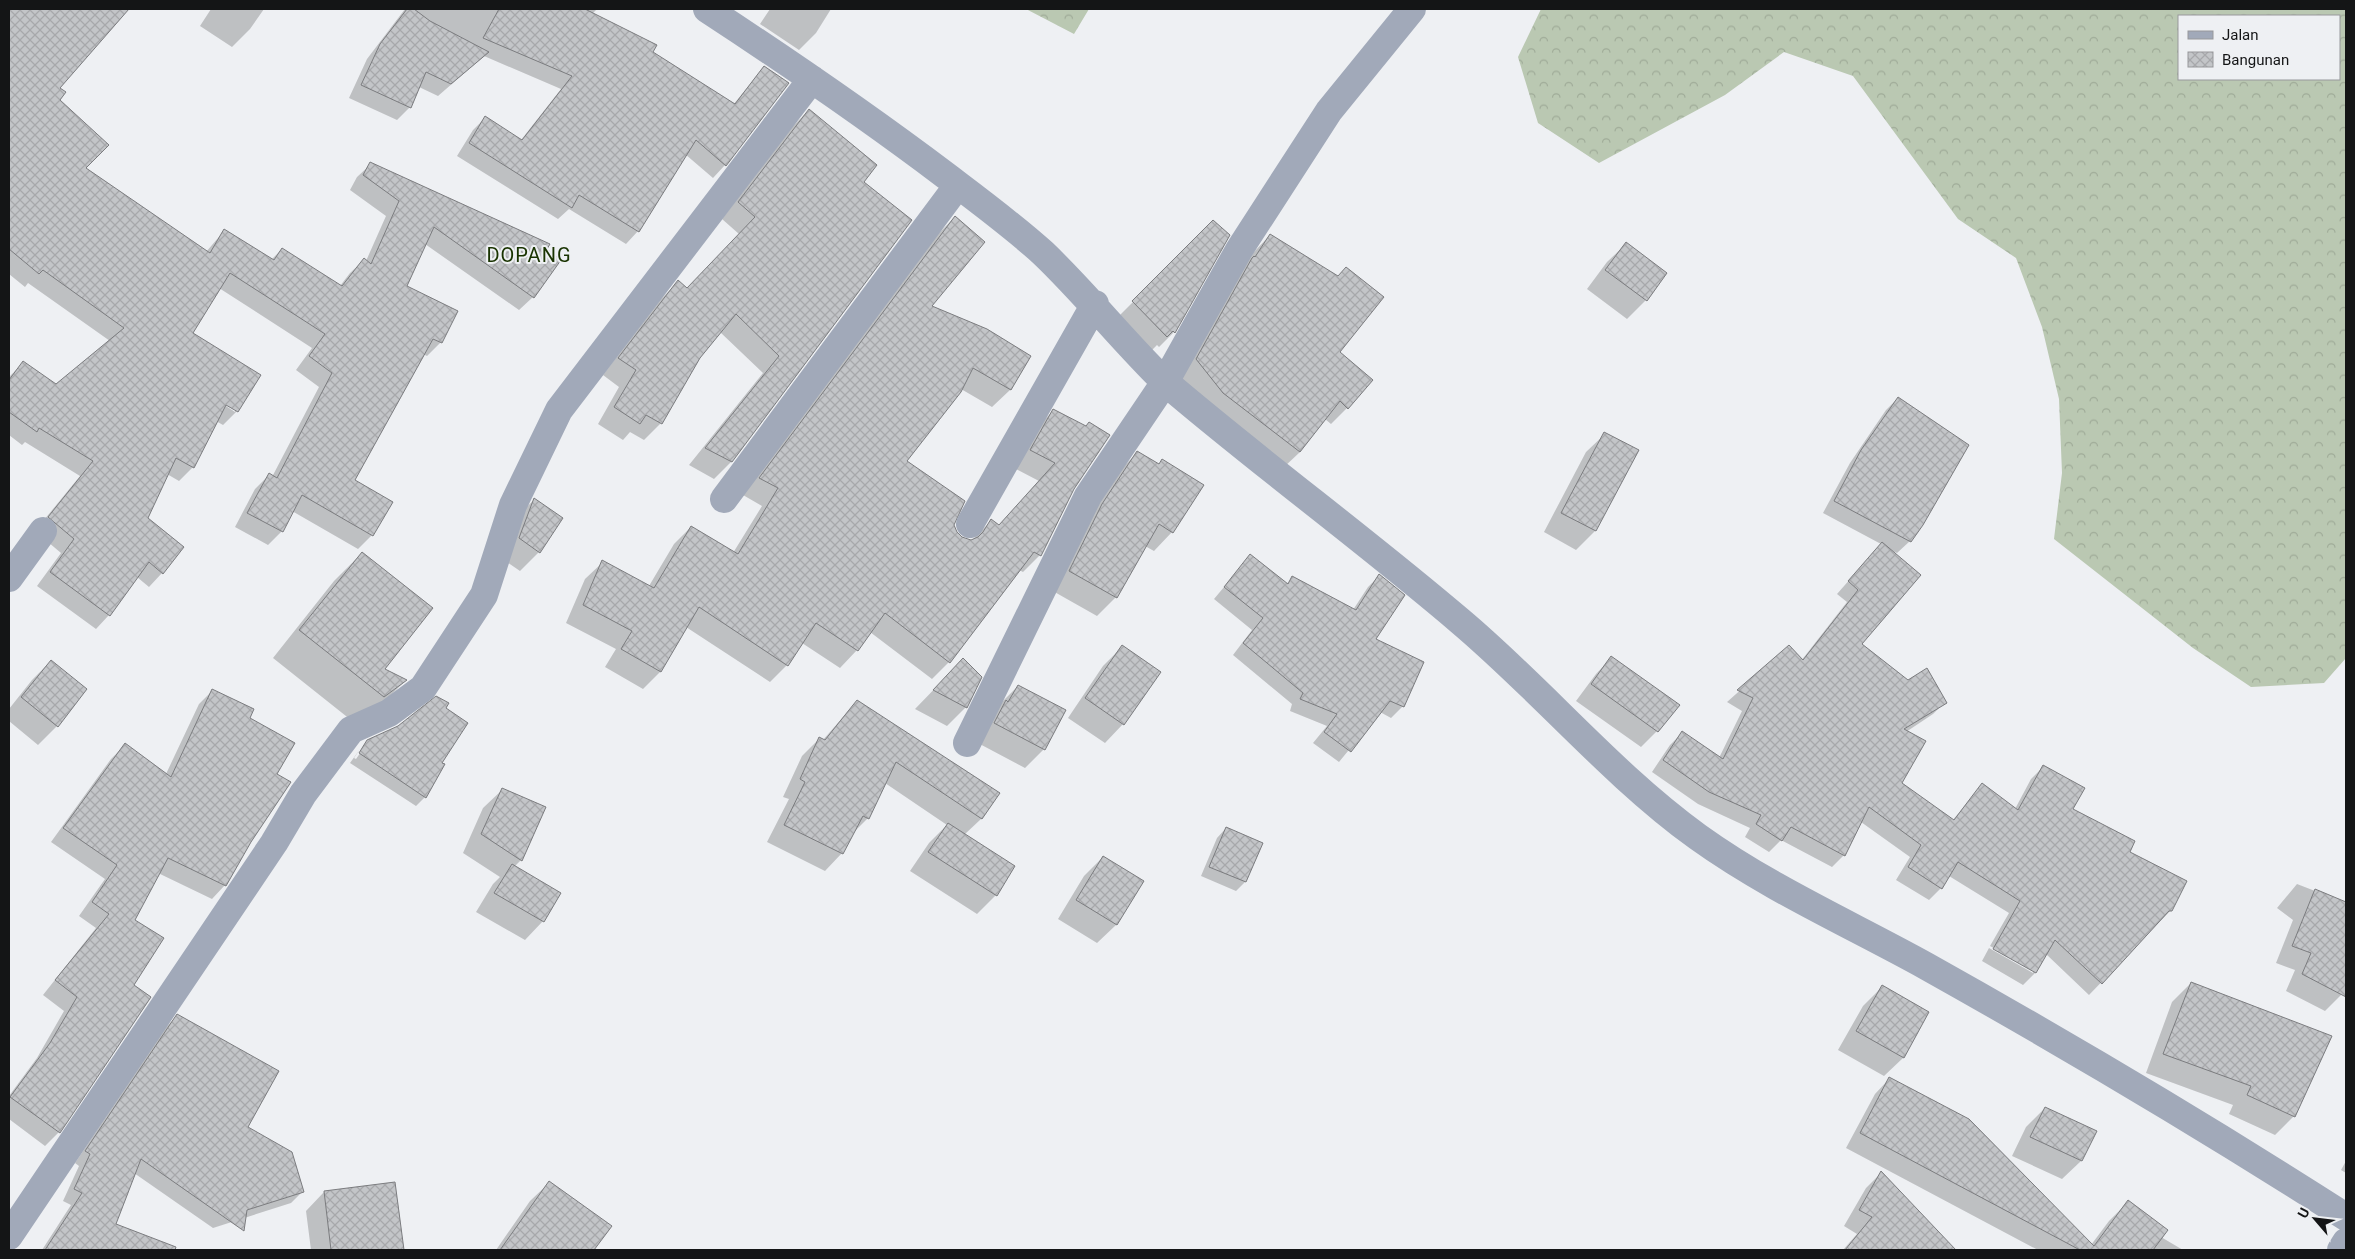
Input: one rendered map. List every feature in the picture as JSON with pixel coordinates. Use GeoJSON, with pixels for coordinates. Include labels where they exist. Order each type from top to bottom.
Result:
{"type":"FeatureCollection","features":[{"type":"Feature","properties":{"kind":"street"},"geometry":{"type":"LineString","coordinates":[[707,9],[900,141],[1042,252],[1094,304],[1139,356],[1165,382],[1462,622],[1629,781],[1698,837],[1774,884],[2085,1057],[2227,1141],[2346,1217]]}},
{"type":"Feature","properties":{"kind":"street"},"geometry":{"type":"LineString","coordinates":[[967,743],[1088,496],[1165,382],[1239,250],[1329,111],[1412,9]]}},
{"type":"Feature","properties":{"kind":"street"},"geometry":{"type":"LineString","coordinates":[[9,1236],[269,851],[303,794],[333,752],[350,730],[389,714],[423,688],[484,595],[513,505],[559,410],[812,79]]}},
{"type":"Feature","properties":{"kind":"street"},"geometry":{"type":"LineString","coordinates":[[724,499],[958,185]]}},
{"type":"Feature","properties":{"kind":"street"},"geometry":{"type":"LineString","coordinates":[[970,524],[1094,304]]}},
{"type":"Feature","properties":{"kind":"street"},"geometry":{"type":"LineString","coordinates":[[9,578],[43,531]]}},
{"type":"Feature","properties":{"kind":"street"},"geometry":{"type":"LineString","coordinates":[[2340,1250],[2346,1242]]}},
{"type":"Feature","properties":{"kind":"green space"},"geometry":{"type":"Polygon","coordinates":[[[1026,9],[1089,9],[1074,34],[1026,9]]]}},
{"type":"Feature","properties":{"kind":"green space"},"geometry":{"type":"Polygon","coordinates":[[[1541,9],[2346,9],[2346,658],[2324,683],[2251,687],[2193,648],[2054,539],[2062,473],[2059,399],[2042,327],[2016,258],[1958,219],[1853,76],[1784,52],[1725,95],[1599,163],[1538,123],[1518,57],[1541,9]]]}},
{"type":"Feature","properties":{"kind":"building"},"geometry":{"type":"Polygon","coordinates":[[[9,9],[129,9],[60,88],[66,92],[60,100],[109,145],[86,168],[210,253],[224,229],[274,260],[282,248],[342,286],[364,258],[371,264],[399,201],[363,175],[370,162],[550,244],[547,249],[561,260],[534,298],[434,227],[407,286],[458,311],[442,343],[433,339],[355,480],[393,502],[373,536],[302,495],[283,532],[247,513],[269,473],[277,478],[332,373],[309,356],[325,334],[230,273],[193,333],[261,375],[238,412],[226,405],[194,468],[176,458],[148,518],[184,547],[163,574],[149,562],[110,616],[50,572],[74,539],[48,517],[93,461],[39,428],[37,432],[9,412],[9,380],[23,361],[56,384],[124,328],[43,270],[39,274],[9,249],[9,9]]]}},
{"type":"Feature","properties":{"kind":"building"},"geometry":{"type":"Polygon","coordinates":[[[407,9],[414,9],[430,21],[489,52],[451,84],[426,72],[411,108],[361,85],[380,44],[407,9]]]}},
{"type":"Feature","properties":{"kind":"building"},"geometry":{"type":"Polygon","coordinates":[[[499,9],[585,9],[657,45],[653,52],[735,104],[764,66],[789,83],[726,166],[696,140],[639,232],[579,195],[572,208],[469,143],[485,116],[522,140],[572,76],[483,38],[499,9]]]}},
{"type":"Feature","properties":{"kind":"building"},"geometry":{"type":"Polygon","coordinates":[[[809,109],[877,165],[864,182],[912,220],[732,462],[705,448],[779,356],[736,314],[700,358],[662,424],[646,415],[640,424],[614,407],[636,370],[618,358],[678,280],[687,288],[755,217],[738,202],[809,109]]]}},
{"type":"Feature","properties":{"kind":"building"},"geometry":{"type":"Polygon","coordinates":[[[955,216],[985,242],[932,306],[987,329],[1031,356],[1011,390],[973,368],[961,392],[907,461],[965,501],[954,525],[962,537],[971,540],[983,532],[991,519],[999,525],[1055,463],[1030,450],[1053,409],[1086,426],[1089,422],[1110,435],[1074,489],[1041,556],[1034,552],[950,663],[885,613],[858,651],[816,623],[788,666],[699,607],[661,672],[621,649],[632,631],[583,605],[602,560],[654,588],[691,526],[738,554],[778,488],[759,478],[955,216]]]}},
{"type":"Feature","properties":{"kind":"building"},"geometry":{"type":"Polygon","coordinates":[[[1213,220],[1230,235],[1175,333],[1173,331],[1167,337],[1132,301],[1213,220]]]}},
{"type":"Feature","properties":{"kind":"building"},"geometry":{"type":"Polygon","coordinates":[[[1270,234],[1338,276],[1346,267],[1384,297],[1340,352],[1373,380],[1348,409],[1340,401],[1300,452],[1223,393],[1196,359],[1252,258],[1255,257],[1270,234]]]}},
{"type":"Feature","properties":{"kind":"building"},"geometry":{"type":"Polygon","coordinates":[[[1626,242],[1667,273],[1647,301],[1605,270],[1626,242]]]}},
{"type":"Feature","properties":{"kind":"building"},"geometry":{"type":"Polygon","coordinates":[[[1898,397],[1969,445],[1923,525],[1911,542],[1834,501],[1861,450],[1898,397]]]}},
{"type":"Feature","properties":{"kind":"building"},"geometry":{"type":"Polygon","coordinates":[[[1604,432],[1639,450],[1596,531],[1561,513],[1604,432]]]}},
{"type":"Feature","properties":{"kind":"building"},"geometry":{"type":"Polygon","coordinates":[[[1137,451],[1159,464],[1162,459],[1204,485],[1173,533],[1159,524],[1117,598],[1069,571],[1102,504],[1137,451]]]}},
{"type":"Feature","properties":{"kind":"building"},"geometry":{"type":"Polygon","coordinates":[[[534,498],[563,518],[540,553],[519,538],[534,498]]]}},
{"type":"Feature","properties":{"kind":"building"},"geometry":{"type":"Polygon","coordinates":[[[1882,542],[1921,575],[1862,644],[1908,680],[1927,668],[1947,703],[1904,729],[1926,741],[1902,783],[1954,820],[1982,783],[2018,810],[2043,765],[2085,788],[2073,809],[2135,841],[2130,852],[2187,881],[2172,911],[2169,911],[2102,984],[2055,940],[2036,973],[1993,949],[2020,901],[1958,862],[1942,889],[1908,867],[1921,845],[1869,807],[1845,856],[1791,827],[1782,841],[1756,824],[1761,815],[1709,792],[1663,760],[1682,731],[1723,759],[1753,698],[1737,690],[1789,645],[1803,660],[1858,590],[1848,581],[1882,542]]]}},
{"type":"Feature","properties":{"kind":"building"},"geometry":{"type":"Polygon","coordinates":[[[362,552],[433,608],[385,669],[407,680],[384,697],[299,630],[362,552]]]}},
{"type":"Feature","properties":{"kind":"building"},"geometry":{"type":"Polygon","coordinates":[[[1250,554],[1288,584],[1292,576],[1356,610],[1379,574],[1405,595],[1376,639],[1424,662],[1404,707],[1390,701],[1351,752],[1324,732],[1337,714],[1300,699],[1303,693],[1243,643],[1263,618],[1224,587],[1250,554]]]}},
{"type":"Feature","properties":{"kind":"building"},"geometry":{"type":"Polygon","coordinates":[[[1122,645],[1161,672],[1124,725],[1085,698],[1122,645]]]}},
{"type":"Feature","properties":{"kind":"building"},"geometry":{"type":"Polygon","coordinates":[[[1611,656],[1680,705],[1658,732],[1591,684],[1611,656]]]}},
{"type":"Feature","properties":{"kind":"building"},"geometry":{"type":"Polygon","coordinates":[[[963,658],[982,677],[967,708],[933,690],[963,658]]]}},
{"type":"Feature","properties":{"kind":"building"},"geometry":{"type":"Polygon","coordinates":[[[51,660],[87,689],[58,727],[21,697],[51,660]]]}},
{"type":"Feature","properties":{"kind":"building"},"geometry":{"type":"Polygon","coordinates":[[[1018,685],[1066,710],[1045,750],[994,723],[1006,700],[1008,702],[1018,685]]]}},
{"type":"Feature","properties":{"kind":"building"},"geometry":{"type":"Polygon","coordinates":[[[212,689],[254,709],[250,718],[295,743],[277,774],[291,782],[251,842],[226,886],[168,858],[135,920],[164,938],[134,985],[151,997],[60,1133],[10,1097],[50,1043],[77,997],[55,980],[109,914],[92,902],[117,865],[63,828],[125,743],[171,777],[212,689]]]}},
{"type":"Feature","properties":{"kind":"building"},"geometry":{"type":"Polygon","coordinates":[[[436,696],[449,703],[446,708],[468,723],[442,763],[445,764],[426,798],[359,753],[367,740],[398,726],[436,696]]]}},
{"type":"Feature","properties":{"kind":"building"},"geometry":{"type":"Polygon","coordinates":[[[857,700],[1000,793],[982,819],[896,762],[869,819],[863,816],[843,854],[784,825],[805,782],[800,779],[819,737],[825,740],[857,700]]]}},
{"type":"Feature","properties":{"kind":"building"},"geometry":{"type":"Polygon","coordinates":[[[502,788],[546,807],[522,861],[481,834],[502,788]]]}},
{"type":"Feature","properties":{"kind":"building"},"geometry":{"type":"Polygon","coordinates":[[[948,823],[1015,866],[997,896],[928,852],[948,823]]]}},
{"type":"Feature","properties":{"kind":"building"},"geometry":{"type":"Polygon","coordinates":[[[1226,827],[1263,843],[1246,882],[1209,867],[1226,827]]]}},
{"type":"Feature","properties":{"kind":"building"},"geometry":{"type":"Polygon","coordinates":[[[1103,856],[1144,881],[1117,925],[1076,900],[1103,856]]]}},
{"type":"Feature","properties":{"kind":"building"},"geometry":{"type":"Polygon","coordinates":[[[512,864],[561,893],[544,922],[494,893],[512,864]]]}},
{"type":"Feature","properties":{"kind":"building"},"geometry":{"type":"Polygon","coordinates":[[[2315,889],[2346,902],[2346,997],[2302,974],[2311,953],[2292,946],[2315,889]]]}},
{"type":"Feature","properties":{"kind":"building"},"geometry":{"type":"Polygon","coordinates":[[[2191,982],[2332,1036],[2295,1117],[2247,1095],[2251,1086],[2163,1054],[2191,982]]]}},
{"type":"Feature","properties":{"kind":"building"},"geometry":{"type":"Polygon","coordinates":[[[1882,985],[1929,1012],[1904,1058],[1856,1031],[1882,985]]]}},
{"type":"Feature","properties":{"kind":"building"},"geometry":{"type":"Polygon","coordinates":[[[177,1014],[279,1071],[248,1127],[292,1152],[304,1192],[247,1210],[244,1231],[141,1159],[116,1224],[176,1247],[175,1250],[45,1250],[82,1193],[74,1189],[90,1154],[85,1151],[177,1014]]]}},
{"type":"Feature","properties":{"kind":"building"},"geometry":{"type":"Polygon","coordinates":[[[1889,1077],[1969,1119],[2094,1246],[2128,1200],[2168,1230],[2153,1250],[2080,1250],[1860,1133],[1889,1077]]]}},
{"type":"Feature","properties":{"kind":"building"},"geometry":{"type":"Polygon","coordinates":[[[2045,1107],[2097,1131],[2082,1161],[2030,1137],[2045,1107]]]}},
{"type":"Feature","properties":{"kind":"building"},"geometry":{"type":"Polygon","coordinates":[[[1881,1171],[1956,1250],[1845,1250],[1872,1217],[1859,1210],[1881,1171]]]}},
{"type":"Feature","properties":{"kind":"building"},"geometry":{"type":"Polygon","coordinates":[[[549,1181],[612,1226],[594,1250],[500,1250],[549,1181]]]}},
{"type":"Feature","properties":{"kind":"building"},"geometry":{"type":"Polygon","coordinates":[[[395,1182],[404,1250],[331,1250],[324,1191],[395,1182]]]}},
{"type":"Feature","properties":{"kind":"district","name":"DOPANG"},"geometry":{"type":"Point","coordinates":[529,255]}}]}
